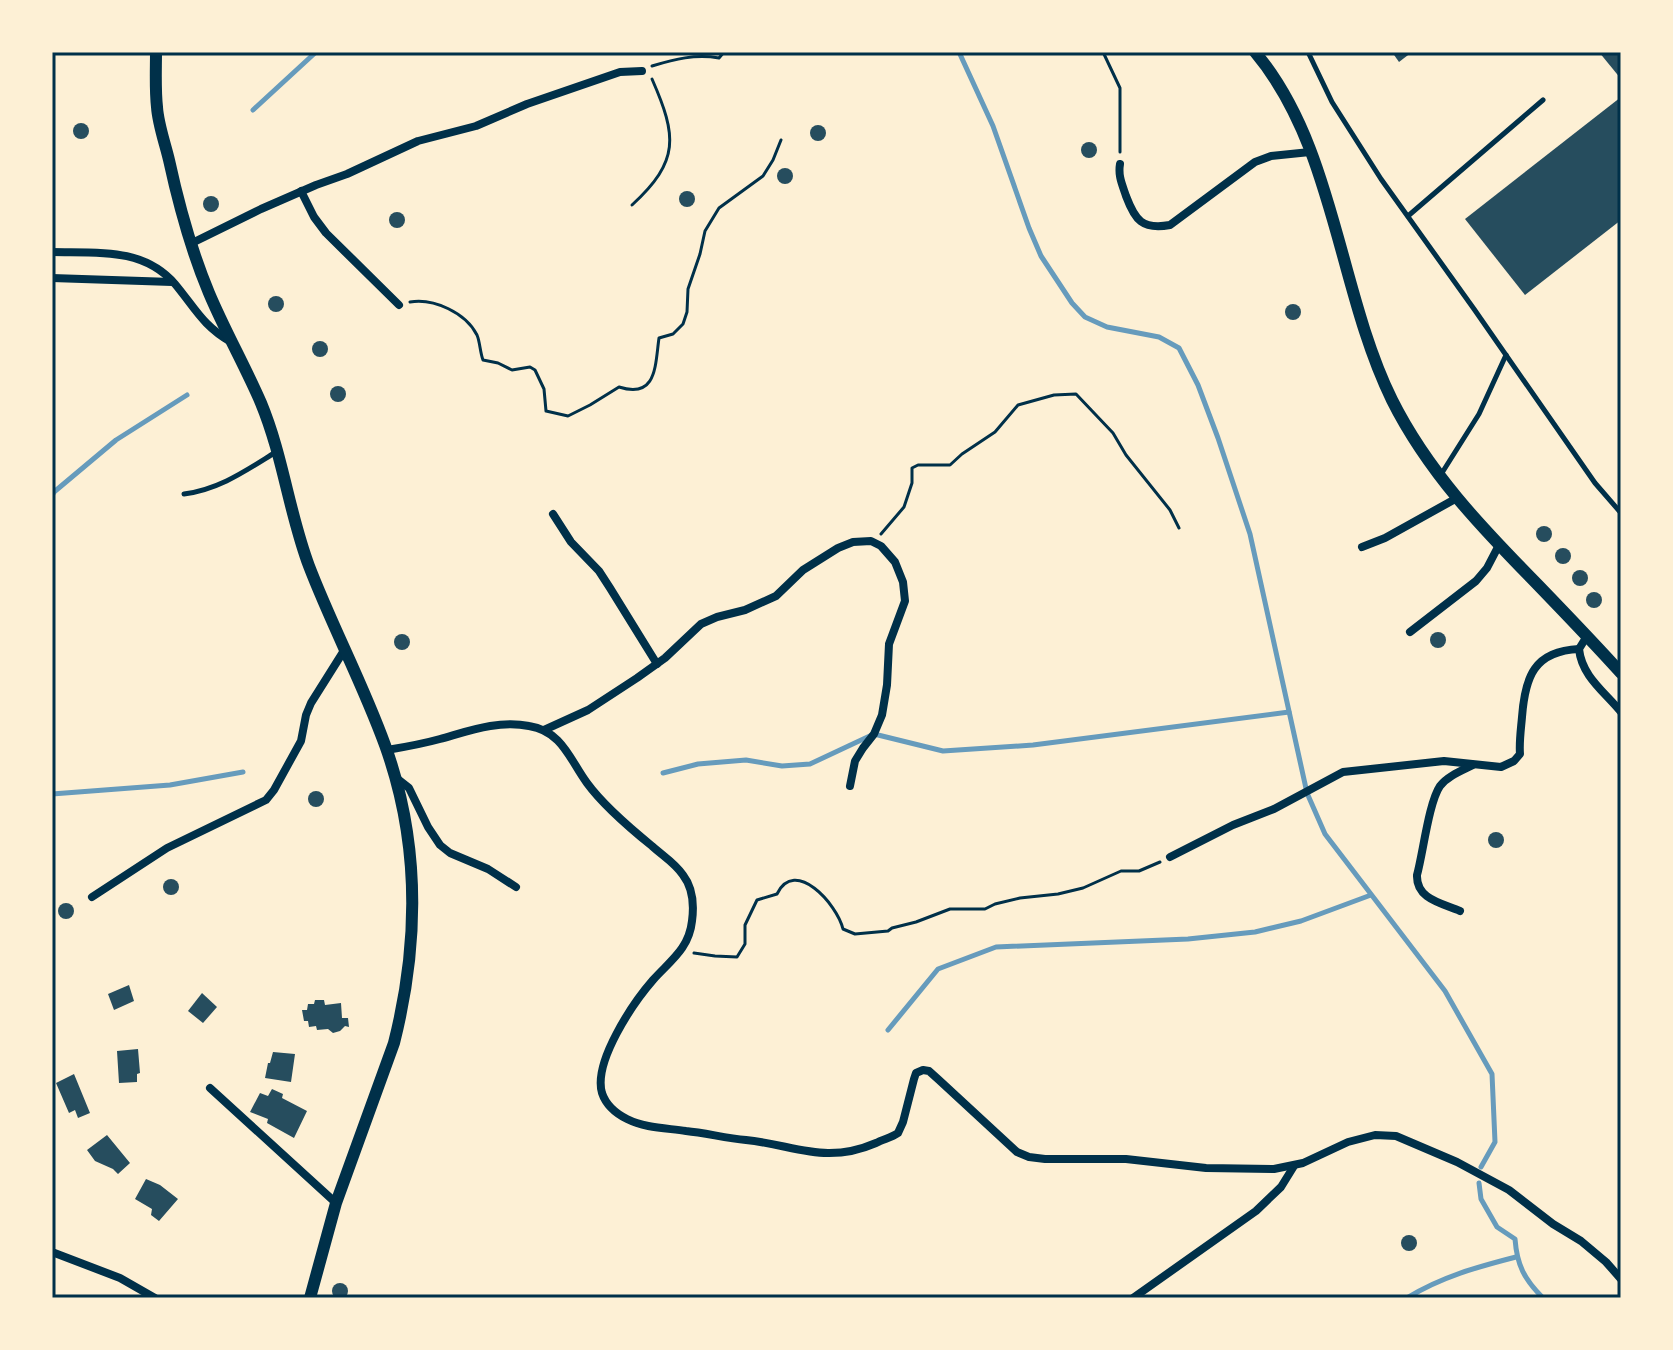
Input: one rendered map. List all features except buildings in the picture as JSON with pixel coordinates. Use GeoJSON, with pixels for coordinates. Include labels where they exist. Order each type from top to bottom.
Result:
{"type":"FeatureCollection","features":[{"type":"Feature","properties":{"kind":"street"},"geometry":{"type":"LineString","coordinates":[[156,52],[157,109],[190,244],[210,296],[260,401],[277,451],[301,544],[387,750],[405,816],[411,858],[413,907],[408,976],[394,1043],[336,1203],[310,1298]]}},
{"type":"Feature","properties":{"kind":"street"},"geometry":{"type":"LineString","coordinates":[[1255,52],[1284,93],[1300,126],[1368,342],[1414,440],[1457,498],[1621,673]]}},
{"type":"Feature","properties":{"kind":"street"},"geometry":{"type":"LineString","coordinates":[[190,244],[301,191],[347,174],[418,141],[476,126],[527,104],[620,72],[642,71]]}},
{"type":"Feature","properties":{"kind":"street"},"geometry":{"type":"LineString","coordinates":[[1120,164],[1118,175],[1133,213],[1153,228],[1170,225],[1255,162],[1271,156],[1310,152]]}},
{"type":"Feature","properties":{"kind":"street"},"geometry":{"type":"LineString","coordinates":[[301,191],[326,233],[399,305]]}},
{"type":"Feature","properties":{"kind":"street"},"geometry":{"type":"LineString","coordinates":[[52,252],[103,253],[144,260],[173,282],[213,331],[232,343]]}},
{"type":"Feature","properties":{"kind":"street"},"geometry":{"type":"LineString","coordinates":[[52,278],[173,282]]}},
{"type":"Feature","properties":{"kind":"street"},"geometry":{"type":"LineString","coordinates":[[1362,547],[1385,538],[1457,498]]}},
{"type":"Feature","properties":{"kind":"street"},"geometry":{"type":"LineString","coordinates":[[553,514],[571,542],[599,571],[657,664]]}},
{"type":"Feature","properties":{"kind":"street"},"geometry":{"type":"LineString","coordinates":[[544,730],[588,710],[657,664],[701,624],[776,596],[803,570],[838,548],[853,542],[871,541],[881,546],[895,562],[903,582],[905,601],[889,644],[882,715],[874,734],[855,761],[850,786]]}},
{"type":"Feature","properties":{"kind":"street"},"geometry":{"type":"LineString","coordinates":[[1410,632],[1476,581],[1499,545]]}},
{"type":"Feature","properties":{"kind":"street"},"geometry":{"type":"LineString","coordinates":[[1587,636],[1579,649],[1584,668],[1621,712]]}},
{"type":"Feature","properties":{"kind":"street"},"geometry":{"type":"LineString","coordinates":[[92,897],[167,848],[266,800],[301,741],[311,703],[345,649]]}},
{"type":"Feature","properties":{"kind":"street"},"geometry":{"type":"LineString","coordinates":[[1170,857],[1233,825],[1274,809],[1343,772],[1444,761],[1501,767],[1520,754],[1525,688],[1530,674],[1549,656],[1579,649]]}},
{"type":"Feature","properties":{"kind":"street"},"geometry":{"type":"LineString","coordinates":[[387,750],[478,728],[515,724],[544,730],[559,741],[598,795],[683,874],[693,904],[689,936],[682,950],[652,981],[613,1039],[602,1076],[603,1097],[613,1110],[625,1118],[654,1128],[768,1143],[815,1153],[856,1151],[898,1133],[915,1076],[920,1070],[925,1070],[1017,1152],[1029,1157],[1126,1159],[1206,1168],[1274,1169],[1294,1166],[1348,1142],[1387,1135],[1407,1140],[1457,1162],[1509,1190],[1581,1241],[1621,1279]]}},
{"type":"Feature","properties":{"kind":"street"},"geometry":{"type":"LineString","coordinates":[[1460,911],[1424,895],[1417,883],[1417,875],[1434,797],[1441,784],[1474,765]]}},
{"type":"Feature","properties":{"kind":"street"},"geometry":{"type":"LineString","coordinates":[[395,777],[409,788],[440,845],[516,887]]}},
{"type":"Feature","properties":{"kind":"street"},"geometry":{"type":"LineString","coordinates":[[210,1088],[336,1203]]}},
{"type":"Feature","properties":{"kind":"street"},"geometry":{"type":"LineString","coordinates":[[1133,1298],[1256,1211],[1281,1187],[1294,1166]]}},
{"type":"Feature","properties":{"kind":"street"},"geometry":{"type":"LineString","coordinates":[[52,1252],[120,1278],[155,1298]]}},
{"type":"Feature","properties":{"kind":"lane"},"geometry":{"type":"LineString","coordinates":[[1308,52],[1332,102],[1381,179],[1595,483],[1621,513]]}},
{"type":"Feature","properties":{"kind":"lane"},"geometry":{"type":"LineString","coordinates":[[1408,216],[1543,100]]}},
{"type":"Feature","properties":{"kind":"lane"},"geometry":{"type":"LineString","coordinates":[[1440,476],[1479,414],[1506,354]]}},
{"type":"Feature","properties":{"kind":"lane"},"geometry":{"type":"LineString","coordinates":[[184,494],[202,492],[220,485],[277,451]]}},
{"type":"Feature","properties":{"kind":"path"},"geometry":{"type":"LineString","coordinates":[[642,71],[682,57],[719,58],[724,52]]}},
{"type":"Feature","properties":{"kind":"path"},"geometry":{"type":"LineString","coordinates":[[1103,52],[1120,88],[1120,164]]}},
{"type":"Feature","properties":{"kind":"path"},"geometry":{"type":"LineString","coordinates":[[632,205],[646,192],[666,164],[671,144],[668,123],[655,86],[650,76],[642,71]]}},
{"type":"Feature","properties":{"kind":"path"},"geometry":{"type":"LineString","coordinates":[[399,305],[420,301],[449,309],[468,323],[478,336],[483,360],[512,370],[530,367],[535,370],[544,389],[546,411],[568,416],[619,387],[635,391],[643,388],[651,382],[659,338],[673,334],[683,324],[688,289],[705,231],[719,208],[763,176],[781,140]]}},
{"type":"Feature","properties":{"kind":"path"},"geometry":{"type":"LineString","coordinates":[[871,541],[885,531],[904,507],[912,483],[912,468],[918,465],[950,465],[991,436],[1018,405],[1066,394],[1076,394],[1113,433],[1126,455],[1170,510],[1179,528]]}},
{"type":"Feature","properties":{"kind":"path"},"geometry":{"type":"LineString","coordinates":[[682,950],[737,957],[745,944],[745,925],[757,900],[777,894],[782,884],[791,880],[810,884],[835,910],[843,929],[855,934],[888,931],[950,909],[985,909],[1020,898],[1083,888],[1121,871],[1139,871],[1170,857]]}},
{"type":"Feature","properties":{"kind":"waterway"},"geometry":{"type":"LineString","coordinates":[[253,110],[316,52]]}},
{"type":"Feature","properties":{"kind":"waterway"},"geometry":{"type":"LineString","coordinates":[[959,52],[993,126],[1041,256],[1072,303],[1085,317],[1107,327],[1159,337],[1179,348],[1198,385],[1250,534],[1307,793],[1325,834],[1445,991],[1492,1074],[1495,1142],[1481,1167]]}},
{"type":"Feature","properties":{"kind":"waterway"},"geometry":{"type":"LineString","coordinates":[[52,496],[116,440],[187,395]]}},
{"type":"Feature","properties":{"kind":"waterway"},"geometry":{"type":"LineString","coordinates":[[663,773],[698,764],[746,760],[782,766],[810,764],[874,734],[943,751],[1033,745],[1289,712]]}},
{"type":"Feature","properties":{"kind":"waterway"},"geometry":{"type":"LineString","coordinates":[[52,794],[170,785],[243,772]]}},
{"type":"Feature","properties":{"kind":"waterway"},"geometry":{"type":"LineString","coordinates":[[888,1030],[938,969],[996,947],[1188,939],[1255,932],[1301,921],[1371,895]]}},
{"type":"Feature","properties":{"kind":"waterway"},"geometry":{"type":"LineString","coordinates":[[1479,1183],[1481,1199],[1497,1227],[1515,1239],[1523,1271],[1543,1298]]}},
{"type":"Feature","properties":{"kind":"waterway"},"geometry":{"type":"LineString","coordinates":[[1407,1298],[1446,1278],[1516,1257]]}}]}
